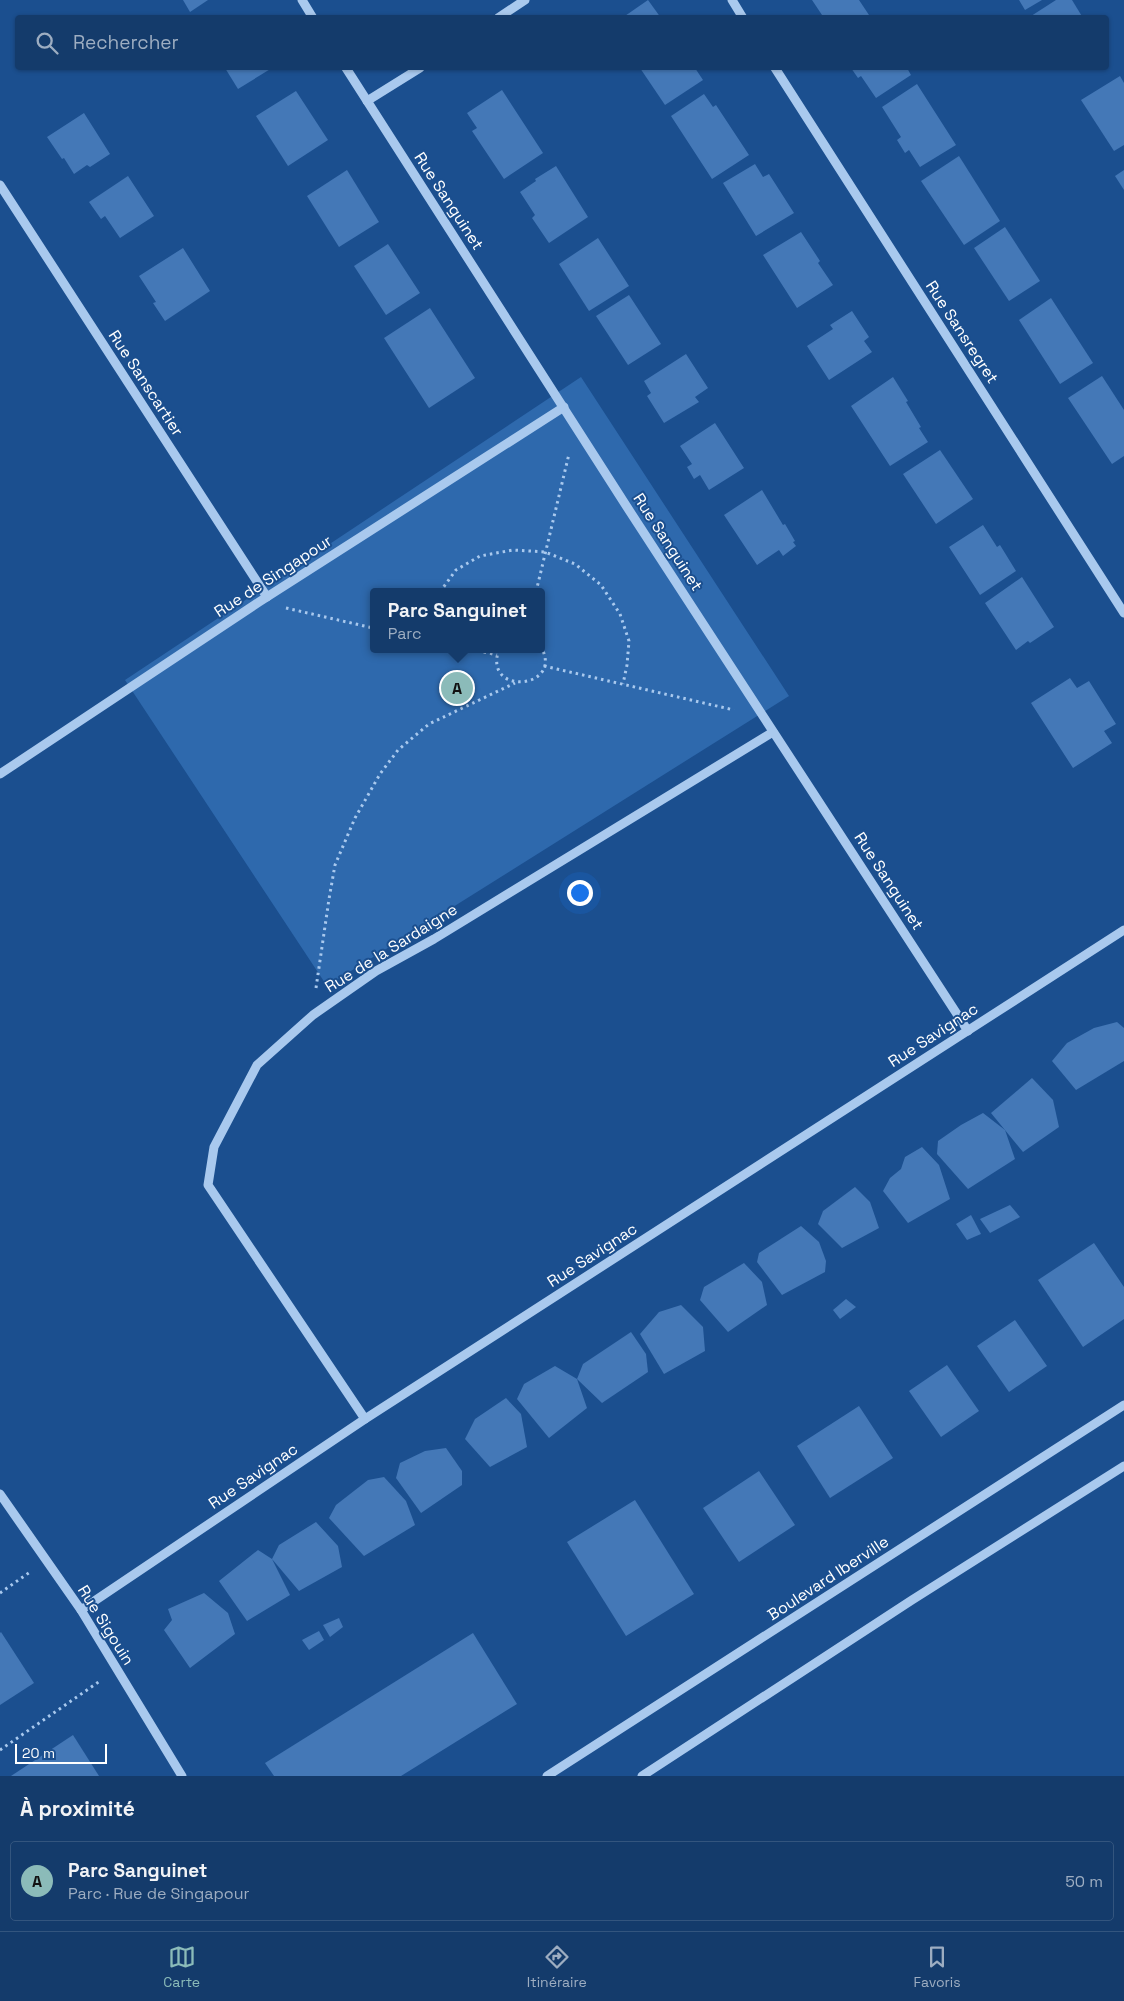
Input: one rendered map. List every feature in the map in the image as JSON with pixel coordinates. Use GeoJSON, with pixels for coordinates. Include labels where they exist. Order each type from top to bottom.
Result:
{"type":"FeatureCollection","features":[{"type":"Feature","properties":{"kind":"street"},"geometry":{"type":"LineString","coordinates":[[302,0],[311,15]]}},
{"type":"Feature","properties":{"kind":"street"},"geometry":{"type":"LineString","coordinates":[[502,15],[525,0]]}},
{"type":"Feature","properties":{"kind":"street"},"geometry":{"type":"LineString","coordinates":[[732,0],[741,15]]}},
{"type":"Feature","properties":{"kind":"street","name":"Rue Sanguinet"},"geometry":{"type":"LineString","coordinates":[[347,70],[773,732],[968,1031]]}},
{"type":"Feature","properties":{"kind":"street"},"geometry":{"type":"LineString","coordinates":[[367,101],[417,70]]}},
{"type":"Feature","properties":{"kind":"street","name":"Rue Sansregret"},"geometry":{"type":"LineString","coordinates":[[776,70],[1124,613]]}},
{"type":"Feature","properties":{"kind":"street","name":"Rue Sanscartier"},"geometry":{"type":"LineString","coordinates":[[0,185],[263,600]]}},
{"type":"Feature","properties":{"kind":"street","name":"Rue de Singapour"},"geometry":{"type":"LineString","coordinates":[[0,774],[263,600],[564,407]]}},
{"type":"Feature","properties":{"kind":"street","name":"Rue de la Sardaigne"},"geometry":{"type":"LineString","coordinates":[[365,1418],[208,1184],[214,1147],[257,1065],[313,1015],[376,971],[434,940],[773,732]]}},
{"type":"Feature","properties":{"kind":"street","name":"Rue Savignac"},"geometry":{"type":"LineString","coordinates":[[81,1610],[365,1418],[1124,930]]}},
{"type":"Feature","properties":{"kind":"street","name":"Boulevard Iberville"},"geometry":{"type":"LineString","coordinates":[[547,1776],[1124,1405]]}},
{"type":"Feature","properties":{"kind":"street"},"geometry":{"type":"LineString","coordinates":[[642,1776],[912,1600],[1124,1466]]}},
{"type":"Feature","properties":{"kind":"street","name":"Rue Sigouin"},"geometry":{"type":"LineString","coordinates":[[0,1494],[81,1610],[182,1776]]}},
{"type":"Feature","properties":{"kind":"path"},"geometry":{"type":"LineString","coordinates":[[537,588],[576,424]]}},
{"type":"Feature","properties":{"kind":"path"},"geometry":{"type":"LineString","coordinates":[[443,588],[456,570],[480,556],[513,550],[545,552],[576,564],[601,585],[620,614],[628,641],[628,665],[623,684]]}},
{"type":"Feature","properties":{"kind":"path"},"geometry":{"type":"LineString","coordinates":[[263,600],[370,627]]}},
{"type":"Feature","properties":{"kind":"path"},"geometry":{"type":"LineString","coordinates":[[488,653],[497,655],[498,669],[508,680],[522,684],[536,678],[544,666],[545,658],[543,653]]}},
{"type":"Feature","properties":{"kind":"path"},"geometry":{"type":"LineString","coordinates":[[544,666],[764,717]]}},
{"type":"Feature","properties":{"kind":"path"},"geometry":{"type":"LineString","coordinates":[[313,1015],[335,865],[355,818],[380,774],[398,750],[429,724],[514,683]]}},
{"type":"Feature","properties":{"kind":"path"},"geometry":{"type":"LineString","coordinates":[[0,1592],[46,1561]]}},
{"type":"Feature","properties":{"kind":"path"},"geometry":{"type":"LineString","coordinates":[[0,1750],[117,1670]]}},
{"type":"Feature","properties":{"kind":"shaded area"},"geometry":{"type":"Polygon","coordinates":[[[581,377],[789,696],[327,986],[125,680],[581,377]]]}},
{"type":"Feature","properties":{"kind":"building"},"geometry":{"type":"Polygon","coordinates":[[[183,0],[208,0],[190,12],[183,0]]]}},
{"type":"Feature","properties":{"kind":"building"},"geometry":{"type":"Polygon","coordinates":[[[648,0],[659,15],[626,15],[648,0]]]}},
{"type":"Feature","properties":{"kind":"building"},"geometry":{"type":"Polygon","coordinates":[[[812,0],[859,0],[869,15],[822,15],[812,0]]]}},
{"type":"Feature","properties":{"kind":"building"},"geometry":{"type":"Polygon","coordinates":[[[1019,0],[1042,0],[1025,10],[1019,0]]]}},
{"type":"Feature","properties":{"kind":"building"},"geometry":{"type":"Polygon","coordinates":[[[1056,0],[1072,0],[1081,15],[1033,15],[1056,0]]]}},
{"type":"Feature","properties":{"kind":"building"},"geometry":{"type":"Polygon","coordinates":[[[226,70],[269,70],[238,89],[226,70]]]}},
{"type":"Feature","properties":{"kind":"building"},"geometry":{"type":"Polygon","coordinates":[[[641,70],[696,70],[703,80],[665,105],[641,70]]]}},
{"type":"Feature","properties":{"kind":"building"},"geometry":{"type":"Polygon","coordinates":[[[852,70],[908,70],[911,75],[876,98],[861,76],[858,78],[852,70]]]}},
{"type":"Feature","properties":{"kind":"building"},"geometry":{"type":"Polygon","coordinates":[[[1120,76],[1124,83],[1124,145],[1114,151],[1081,100],[1120,76]]]}},
{"type":"Feature","properties":{"kind":"building"},"geometry":{"type":"Polygon","coordinates":[[[917,84],[956,145],[920,167],[909,150],[905,153],[897,140],[901,137],[882,107],[917,84]]]}},
{"type":"Feature","properties":{"kind":"building"},"geometry":{"type":"Polygon","coordinates":[[[502,90],[543,153],[504,179],[472,131],[477,128],[467,113],[502,90]]]}},
{"type":"Feature","properties":{"kind":"building"},"geometry":{"type":"Polygon","coordinates":[[[296,91],[328,140],[288,166],[256,116],[296,91]]]}},
{"type":"Feature","properties":{"kind":"building"},"geometry":{"type":"Polygon","coordinates":[[[704,94],[713,107],[716,105],[749,155],[712,179],[671,116],[704,94]]]}},
{"type":"Feature","properties":{"kind":"building"},"geometry":{"type":"Polygon","coordinates":[[[84,113],[110,154],[90,167],[87,165],[74,174],[47,137],[84,113]]]}},
{"type":"Feature","properties":{"kind":"building"},"geometry":{"type":"Polygon","coordinates":[[[959,156],[1000,221],[964,245],[921,181],[959,156]]]}},
{"type":"Feature","properties":{"kind":"building"},"geometry":{"type":"Polygon","coordinates":[[[755,164],[763,177],[769,174],[794,213],[756,236],[723,183],[755,164]]]}},
{"type":"Feature","properties":{"kind":"building"},"geometry":{"type":"Polygon","coordinates":[[[556,166],[588,217],[549,243],[532,218],[535,215],[520,192],[536,181],[535,179],[556,166]]]}},
{"type":"Feature","properties":{"kind":"building"},"geometry":{"type":"Polygon","coordinates":[[[347,170],[379,222],[339,247],[307,196],[347,170]]]}},
{"type":"Feature","properties":{"kind":"building"},"geometry":{"type":"Polygon","coordinates":[[[1124,170],[1124,190],[1115,176],[1124,170]]]}},
{"type":"Feature","properties":{"kind":"building"},"geometry":{"type":"Polygon","coordinates":[[[128,176],[154,216],[120,238],[105,216],[101,219],[89,202],[128,176]]]}},
{"type":"Feature","properties":{"kind":"building"},"geometry":{"type":"Polygon","coordinates":[[[1005,227],[1040,281],[1009,301],[974,248],[1005,227]]]}},
{"type":"Feature","properties":{"kind":"building"},"geometry":{"type":"Polygon","coordinates":[[[801,232],[833,285],[797,308],[763,255],[801,232]]]}},
{"type":"Feature","properties":{"kind":"building"},"geometry":{"type":"Polygon","coordinates":[[[598,238],[629,286],[589,311],[559,264],[598,238]]]}},
{"type":"Feature","properties":{"kind":"building"},"geometry":{"type":"Polygon","coordinates":[[[388,244],[420,293],[386,315],[354,266],[388,244]]]}},
{"type":"Feature","properties":{"kind":"building"},"geometry":{"type":"Polygon","coordinates":[[[183,248],[210,291],[165,321],[153,303],[156,302],[139,276],[183,248]]]}},
{"type":"Feature","properties":{"kind":"building"},"geometry":{"type":"Polygon","coordinates":[[[629,295],[661,344],[628,365],[596,316],[629,295]]]}},
{"type":"Feature","properties":{"kind":"building"},"geometry":{"type":"Polygon","coordinates":[[[1051,298],[1093,363],[1060,384],[1019,320],[1051,298]]]}},
{"type":"Feature","properties":{"kind":"building"},"geometry":{"type":"Polygon","coordinates":[[[430,308],[475,378],[429,408],[384,338],[430,308]]]}},
{"type":"Feature","properties":{"kind":"building"},"geometry":{"type":"Polygon","coordinates":[[[852,311],[869,337],[864,341],[872,352],[829,380],[807,346],[833,329],[830,325],[852,311]]]}},
{"type":"Feature","properties":{"kind":"building"},"geometry":{"type":"Polygon","coordinates":[[[686,354],[708,388],[695,397],[699,402],[664,423],[647,396],[651,393],[644,381],[686,354]]]}},
{"type":"Feature","properties":{"kind":"building"},"geometry":{"type":"Polygon","coordinates":[[[1102,376],[1124,410],[1124,456],[1112,464],[1068,398],[1102,376]]]}},
{"type":"Feature","properties":{"kind":"building"},"geometry":{"type":"Polygon","coordinates":[[[893,377],[908,401],[906,402],[928,442],[890,466],[851,406],[893,377]]]}},
{"type":"Feature","properties":{"kind":"building"},"geometry":{"type":"Polygon","coordinates":[[[715,423],[744,468],[709,490],[700,475],[694,479],[687,467],[692,464],[680,446],[715,423]]]}},
{"type":"Feature","properties":{"kind":"building"},"geometry":{"type":"Polygon","coordinates":[[[940,450],[973,499],[936,524],[903,474],[940,450]]]}},
{"type":"Feature","properties":{"kind":"building"},"geometry":{"type":"Polygon","coordinates":[[[762,490],[783,525],[785,524],[796,546],[783,556],[779,550],[757,565],[724,515],[762,490]]]}},
{"type":"Feature","properties":{"kind":"building"},"geometry":{"type":"Polygon","coordinates":[[[983,525],[997,547],[1000,545],[1016,571],[980,595],[949,547],[983,525]]]}},
{"type":"Feature","properties":{"kind":"building"},"geometry":{"type":"Polygon","coordinates":[[[1022,577],[1054,627],[1016,650],[985,603],[1022,577]]]}},
{"type":"Feature","properties":{"kind":"building"},"geometry":{"type":"Polygon","coordinates":[[[1070,678],[1077,688],[1089,681],[1116,724],[1104,731],[1112,743],[1073,768],[1031,703],[1070,678]]]}},
{"type":"Feature","properties":{"kind":"building"},"geometry":{"type":"Polygon","coordinates":[[[1117,1022],[1124,1028],[1124,1061],[1076,1090],[1052,1061],[1067,1043],[1094,1028],[1117,1022]]]}},
{"type":"Feature","properties":{"kind":"building"},"geometry":{"type":"Polygon","coordinates":[[[1032,1078],[1053,1100],[1059,1127],[1023,1152],[991,1113],[1032,1078]]]}},
{"type":"Feature","properties":{"kind":"building"},"geometry":{"type":"Polygon","coordinates":[[[983,1113],[1005,1130],[1015,1159],[968,1189],[937,1154],[938,1141],[983,1113]]]}},
{"type":"Feature","properties":{"kind":"building"},"geometry":{"type":"Polygon","coordinates":[[[922,1147],[939,1165],[950,1199],[908,1223],[883,1191],[890,1178],[901,1169],[905,1157],[922,1147]]]}},
{"type":"Feature","properties":{"kind":"building"},"geometry":{"type":"Polygon","coordinates":[[[855,1187],[870,1202],[879,1228],[842,1248],[818,1224],[823,1211],[855,1187]]]}},
{"type":"Feature","properties":{"kind":"building"},"geometry":{"type":"Polygon","coordinates":[[[1010,1205],[1020,1217],[990,1233],[980,1219],[1010,1205]]]}},
{"type":"Feature","properties":{"kind":"building"},"geometry":{"type":"Polygon","coordinates":[[[971,1215],[981,1234],[967,1240],[956,1224],[971,1215]]]}},
{"type":"Feature","properties":{"kind":"building"},"geometry":{"type":"Polygon","coordinates":[[[801,1226],[819,1242],[826,1261],[825,1272],[782,1295],[757,1262],[759,1253],[801,1226]]]}},
{"type":"Feature","properties":{"kind":"building"},"geometry":{"type":"Polygon","coordinates":[[[1094,1243],[1124,1287],[1124,1319],[1083,1347],[1038,1280],[1094,1243]]]}},
{"type":"Feature","properties":{"kind":"building"},"geometry":{"type":"Polygon","coordinates":[[[744,1263],[762,1282],[767,1305],[728,1332],[700,1300],[704,1287],[744,1263]]]}},
{"type":"Feature","properties":{"kind":"building"},"geometry":{"type":"Polygon","coordinates":[[[846,1299],[856,1307],[840,1319],[833,1310],[846,1299]]]}},
{"type":"Feature","properties":{"kind":"building"},"geometry":{"type":"Polygon","coordinates":[[[681,1305],[703,1327],[705,1351],[664,1374],[640,1334],[659,1312],[681,1305]]]}},
{"type":"Feature","properties":{"kind":"building"},"geometry":{"type":"Polygon","coordinates":[[[1015,1320],[1047,1366],[1009,1392],[977,1346],[1015,1320]]]}},
{"type":"Feature","properties":{"kind":"building"},"geometry":{"type":"Polygon","coordinates":[[[631,1332],[646,1354],[648,1372],[602,1403],[577,1379],[583,1364],[631,1332]]]}},
{"type":"Feature","properties":{"kind":"building"},"geometry":{"type":"Polygon","coordinates":[[[947,1365],[979,1411],[941,1437],[909,1391],[947,1365]]]}},
{"type":"Feature","properties":{"kind":"building"},"geometry":{"type":"Polygon","coordinates":[[[555,1366],[577,1379],[587,1408],[549,1438],[517,1399],[524,1384],[555,1366]]]}},
{"type":"Feature","properties":{"kind":"building"},"geometry":{"type":"Polygon","coordinates":[[[506,1398],[521,1414],[527,1447],[490,1467],[465,1439],[475,1419],[506,1398]]]}},
{"type":"Feature","properties":{"kind":"building"},"geometry":{"type":"Polygon","coordinates":[[[859,1406],[893,1458],[830,1498],[797,1446],[859,1406]]]}},
{"type":"Feature","properties":{"kind":"building"},"geometry":{"type":"Polygon","coordinates":[[[446,1448],[462,1471],[462,1485],[421,1513],[396,1478],[400,1463],[425,1451],[446,1448]]]}},
{"type":"Feature","properties":{"kind":"building"},"geometry":{"type":"Polygon","coordinates":[[[759,1471],[795,1525],[739,1562],[703,1508],[759,1471]]]}},
{"type":"Feature","properties":{"kind":"building"},"geometry":{"type":"Polygon","coordinates":[[[384,1477],[406,1501],[415,1525],[364,1556],[329,1518],[336,1505],[368,1480],[384,1477]]]}},
{"type":"Feature","properties":{"kind":"building"},"geometry":{"type":"Polygon","coordinates":[[[635,1500],[694,1594],[626,1636],[567,1542],[635,1500]]]}},
{"type":"Feature","properties":{"kind":"building"},"geometry":{"type":"Polygon","coordinates":[[[316,1522],[338,1546],[342,1567],[299,1591],[272,1559],[279,1545],[316,1522]]]}},
{"type":"Feature","properties":{"kind":"building"},"geometry":{"type":"Polygon","coordinates":[[[258,1550],[272,1559],[290,1595],[247,1621],[219,1581],[258,1550]]]}},
{"type":"Feature","properties":{"kind":"building"},"geometry":{"type":"Polygon","coordinates":[[[204,1593],[228,1613],[235,1634],[190,1668],[164,1630],[172,1620],[168,1609],[204,1593]]]}},
{"type":"Feature","properties":{"kind":"building"},"geometry":{"type":"Polygon","coordinates":[[[339,1618],[343,1627],[330,1637],[323,1625],[339,1618]]]}},
{"type":"Feature","properties":{"kind":"building"},"geometry":{"type":"Polygon","coordinates":[[[319,1631],[324,1640],[309,1650],[302,1640],[319,1631]]]}},
{"type":"Feature","properties":{"kind":"building"},"geometry":{"type":"Polygon","coordinates":[[[0,1633],[34,1683],[0,1705],[0,1633]]]}},
{"type":"Feature","properties":{"kind":"building"},"geometry":{"type":"Polygon","coordinates":[[[473,1633],[517,1704],[401,1776],[274,1776],[265,1763],[473,1633]]]}},
{"type":"Feature","properties":{"kind":"building"},"geometry":{"type":"Polygon","coordinates":[[[73,1735],[99,1776],[11,1776],[73,1735]]]}},
{"type":"Feature","properties":{"kind":"place","name":"Parc Sanguinet"},"geometry":{"type":"Point","coordinates":[457,688]}}]}
